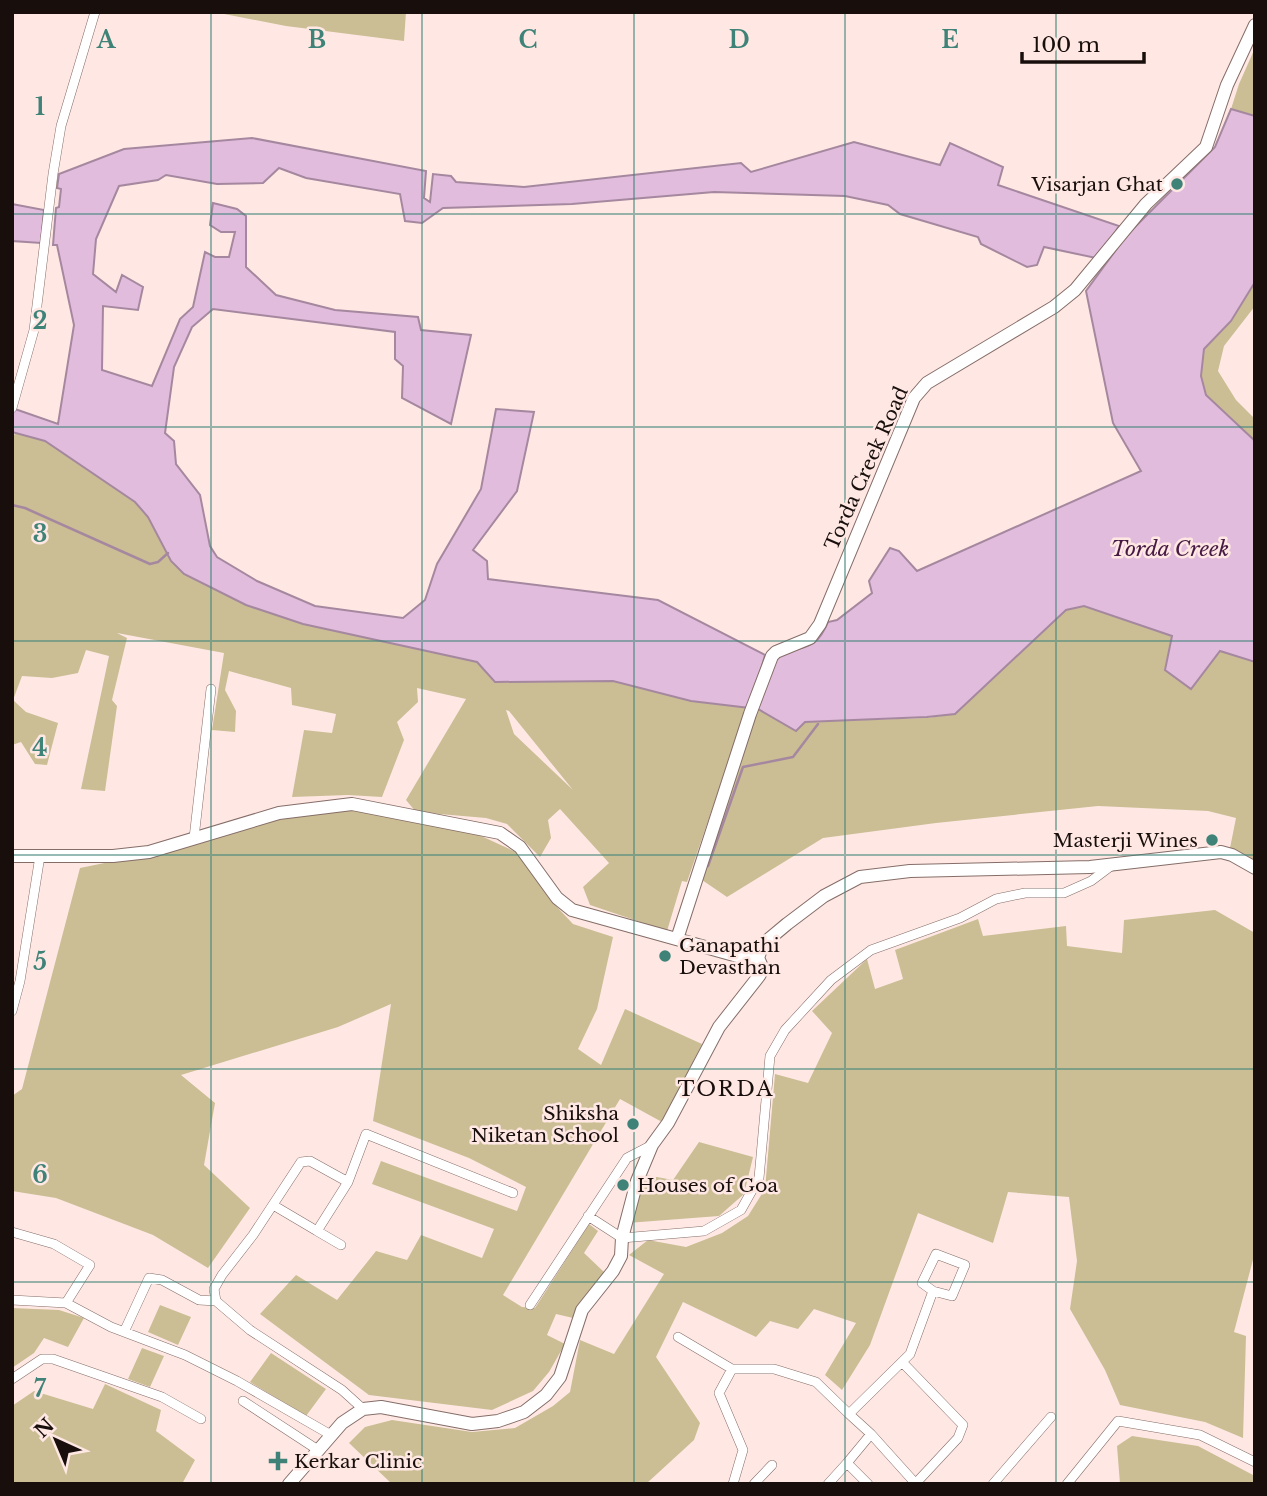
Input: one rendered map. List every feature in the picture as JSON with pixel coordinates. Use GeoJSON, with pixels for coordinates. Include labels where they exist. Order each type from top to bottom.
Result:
{"type":"FeatureCollection","features":[{"type":"Feature","properties":{"kind":"street"},"geometry":{"type":"LineString","coordinates":[[13,407],[34,330],[61,127],[95,12]]}},
{"type":"Feature","properties":{"kind":"street","name":"Torda Creek Road"},"geometry":{"type":"LineString","coordinates":[[677,939],[765,674],[776,652],[810,638],[820,624],[919,389],[1066,299],[1146,204],[1206,147],[1227,85],[1255,25]]}},
{"type":"Feature","properties":{"kind":"street"},"geometry":{"type":"LineString","coordinates":[[194,838],[211,689]]}},
{"type":"Feature","properties":{"kind":"street"},"geometry":{"type":"LineString","coordinates":[[12,856],[113,856],[137,853],[279,813],[352,804],[500,833],[520,848],[557,898],[572,910],[741,957],[758,958]]}},
{"type":"Feature","properties":{"kind":"street"},"geometry":{"type":"LineString","coordinates":[[289,1484],[342,1423],[363,1409],[381,1407],[472,1424],[498,1421],[524,1412],[546,1395],[560,1377],[582,1310],[613,1271],[621,1256],[622,1238],[637,1181],[652,1145],[668,1123],[719,1027],[759,976],[762,969],[758,958],[763,944],[824,896],[860,877],[910,871],[1114,865],[1221,852],[1233,855],[1255,868]]}},
{"type":"Feature","properties":{"kind":"street"},"geometry":{"type":"LineString","coordinates":[[12,1011],[20,981],[40,856]]}},
{"type":"Feature","properties":{"kind":"street"},"geometry":{"type":"LineString","coordinates":[[588,1216],[622,1238],[704,1231],[741,1210],[758,1178],[770,1056],[785,1030],[831,981],[871,950],[960,918],[996,899],[1025,893],[1064,893],[1091,881],[1114,865]]}},
{"type":"Feature","properties":{"kind":"street"},"geometry":{"type":"LineString","coordinates":[[317,1231],[348,1182],[366,1134],[513,1193]]}},
{"type":"Feature","properties":{"kind":"street"},"geometry":{"type":"LineString","coordinates":[[530,1305],[627,1158],[652,1145]]}},
{"type":"Feature","properties":{"kind":"street"},"geometry":{"type":"LineString","coordinates":[[216,1301],[214,1289],[222,1275],[253,1235],[301,1162],[310,1161],[348,1182]]}},
{"type":"Feature","properties":{"kind":"street"},"geometry":{"type":"LineString","coordinates":[[273,1205],[341,1245]]}},
{"type":"Feature","properties":{"kind":"street"},"geometry":{"type":"LineString","coordinates":[[12,1232],[54,1244],[90,1265],[66,1303]]}},
{"type":"Feature","properties":{"kind":"street"},"geometry":{"type":"LineString","coordinates":[[936,1254],[965,1265],[952,1296],[933,1291],[922,1283],[936,1254]]}},
{"type":"Feature","properties":{"kind":"street"},"geometry":{"type":"LineString","coordinates":[[124,1332],[149,1278],[162,1280],[199,1300],[216,1301],[250,1330],[342,1390],[363,1409]]}},
{"type":"Feature","properties":{"kind":"street"},"geometry":{"type":"LineString","coordinates":[[849,1414],[910,1354],[933,1291]]}},
{"type":"Feature","properties":{"kind":"street"},"geometry":{"type":"LineString","coordinates":[[12,1300],[66,1303],[124,1332],[184,1355],[237,1381],[331,1435]]}},
{"type":"Feature","properties":{"kind":"street"},"geometry":{"type":"LineString","coordinates":[[678,1337],[732,1368],[774,1369],[816,1382],[871,1434],[916,1483],[958,1438],[963,1425],[902,1362]]}},
{"type":"Feature","properties":{"kind":"street"},"geometry":{"type":"LineString","coordinates":[[12,1379],[42,1359],[53,1359],[162,1398],[201,1419]]}},
{"type":"Feature","properties":{"kind":"street"},"geometry":{"type":"LineString","coordinates":[[732,1368],[719,1393],[743,1450],[733,1484]]}},
{"type":"Feature","properties":{"kind":"street"},"geometry":{"type":"LineString","coordinates":[[243,1401],[318,1450]]}},
{"type":"Feature","properties":{"kind":"street"},"geometry":{"type":"LineString","coordinates":[[993,1484],[1051,1417]]}},
{"type":"Feature","properties":{"kind":"street"},"geometry":{"type":"LineString","coordinates":[[1067,1484],[1118,1421],[1200,1435],[1255,1462]]}},
{"type":"Feature","properties":{"kind":"street"},"geometry":{"type":"LineString","coordinates":[[828,1484],[871,1434]]}},
{"type":"Feature","properties":{"kind":"street"},"geometry":{"type":"LineString","coordinates":[[847,1463],[868,1484]]}},
{"type":"Feature","properties":{"kind":"street"},"geometry":{"type":"LineString","coordinates":[[754,1484],[772,1465]]}},
{"type":"Feature","properties":{"kind":"shaded area"},"geometry":{"type":"Polygon","coordinates":[[[214,12],[406,12],[404,41],[286,26],[214,12]]]}},
{"type":"Feature","properties":{"kind":"shaded area"},"geometry":{"type":"Polygon","coordinates":[[[1255,48],[1255,116],[1231,109],[1255,48]]]}},
{"type":"Feature","properties":{"kind":"shaded area"},"geometry":{"type":"Polygon","coordinates":[[[1255,282],[1255,306],[1224,346],[1218,371],[1236,400],[1255,419],[1255,441],[1206,395],[1201,376],[1204,349],[1231,321],[1255,282]]]}},
{"type":"Feature","properties":{"kind":"shaded area"},"geometry":{"type":"Polygon","coordinates":[[[15,433],[45,441],[135,502],[148,517],[171,561],[184,574],[246,605],[303,624],[477,662],[496,682],[613,681],[691,701],[747,708],[687,882],[682,881],[667,931],[590,905],[583,887],[609,863],[560,809],[548,820],[551,838],[540,857],[507,824],[486,818],[416,812],[406,800],[466,699],[417,688],[418,702],[397,722],[404,740],[382,797],[292,797],[304,730],[332,733],[336,714],[292,705],[291,688],[229,671],[225,690],[236,711],[235,732],[212,730],[224,653],[117,633],[127,638],[112,700],[117,706],[105,791],[81,789],[109,656],[86,650],[78,673],[52,678],[22,676],[13,700],[26,712],[58,723],[47,765],[35,764],[21,742],[12,745],[12,441],[15,433]],[[506,710],[514,734],[573,790],[506,710]]]}},
{"type":"Feature","properties":{"kind":"shaded area"},"geometry":{"type":"Polygon","coordinates":[[[1084,606],[1172,636],[1191,688],[1220,651],[1255,662],[1255,863],[1230,848],[1236,818],[1208,811],[1098,806],[823,838],[727,897],[702,880],[758,709],[805,722],[927,718],[955,714],[1066,610],[1084,606]]]}},
{"type":"Feature","properties":{"kind":"shaded area"},"geometry":{"type":"Polygon","coordinates":[[[349,807],[479,835],[520,854],[556,906],[573,924],[613,937],[597,1009],[578,1049],[601,1065],[625,1009],[702,1044],[662,1122],[620,1099],[503,1295],[522,1307],[535,1308],[589,1224],[598,1231],[584,1253],[604,1272],[573,1318],[556,1314],[547,1335],[565,1344],[549,1372],[533,1391],[492,1410],[369,1395],[260,1314],[296,1275],[337,1300],[376,1251],[407,1260],[421,1235],[482,1258],[494,1229],[372,1184],[381,1161],[517,1211],[526,1187],[469,1158],[373,1121],[391,1004],[338,1027],[181,1075],[215,1103],[204,1165],[250,1208],[208,1268],[153,1235],[56,1198],[12,1191],[12,1096],[22,1089],[80,868],[198,844],[278,820],[349,807]]]}},
{"type":"Feature","properties":{"kind":"shaded area"},"geometry":{"type":"Polygon","coordinates":[[[1215,910],[1255,933],[1255,1252],[1234,1332],[1246,1336],[1243,1438],[1205,1422],[1120,1405],[1105,1370],[1070,1309],[1077,1261],[1069,1197],[1008,1192],[993,1243],[918,1213],[870,1345],[842,1390],[825,1375],[856,1323],[814,1309],[798,1329],[770,1321],[756,1337],[683,1302],[656,1357],[700,1423],[694,1440],[646,1484],[392,1484],[349,1443],[365,1427],[392,1420],[472,1432],[515,1428],[553,1406],[570,1392],[580,1340],[614,1354],[664,1274],[629,1255],[648,1240],[686,1247],[722,1233],[748,1216],[765,1189],[775,1074],[808,1083],[832,1033],[812,1011],[867,959],[875,989],[903,979],[895,950],[978,919],[983,936],[1066,926],[1067,946],[1122,953],[1124,920],[1215,910]]]}},
{"type":"Feature","properties":{"kind":"shaded area"},"geometry":{"type":"Polygon","coordinates":[[[699,1142],[753,1157],[744,1194],[719,1216],[627,1223],[646,1175],[673,1180],[699,1142]]]}},
{"type":"Feature","properties":{"kind":"shaded area"},"geometry":{"type":"Polygon","coordinates":[[[160,1305],[191,1317],[178,1345],[148,1332],[160,1305]]]}},
{"type":"Feature","properties":{"kind":"shaded area"},"geometry":{"type":"Polygon","coordinates":[[[12,1308],[59,1310],[84,1318],[68,1347],[44,1338],[34,1353],[12,1368],[12,1308]]]}},
{"type":"Feature","properties":{"kind":"shaded area"},"geometry":{"type":"Polygon","coordinates":[[[142,1348],[164,1356],[150,1387],[128,1379],[142,1348]]]}},
{"type":"Feature","properties":{"kind":"shaded area"},"geometry":{"type":"Polygon","coordinates":[[[271,1353],[326,1389],[306,1416],[250,1382],[271,1353]]]}},
{"type":"Feature","properties":{"kind":"shaded area"},"geometry":{"type":"Polygon","coordinates":[[[105,1384],[161,1410],[156,1431],[195,1460],[182,1484],[12,1484],[12,1406],[34,1391],[93,1409],[105,1384]]]}},
{"type":"Feature","properties":{"kind":"shaded area"},"geometry":{"type":"Polygon","coordinates":[[[1132,1436],[1198,1446],[1255,1476],[1255,1484],[1120,1484],[1117,1446],[1132,1436]]]}},
{"type":"Feature","properties":{"kind":"water","name":"Torda Creek"},"geometry":{"type":"Polygon","coordinates":[[[1231,109],[1255,116],[1255,282],[1231,321],[1204,349],[1201,376],[1206,395],[1255,441],[1255,662],[1220,651],[1191,689],[1165,670],[1172,636],[1084,606],[1066,610],[955,714],[805,722],[796,731],[758,709],[691,701],[613,681],[495,682],[477,662],[303,624],[246,605],[184,574],[171,561],[148,517],[135,502],[45,441],[12,432],[12,408],[58,424],[74,325],[57,245],[53,245],[56,208],[59,207],[61,189],[57,188],[59,174],[124,149],[252,138],[426,171],[424,198],[430,202],[433,174],[451,176],[456,182],[524,187],[741,163],[751,172],[854,142],[940,165],[950,143],[1003,167],[998,185],[1119,226],[1116,231],[1125,237],[1215,147],[1231,109]],[[279,168],[263,183],[217,184],[166,175],[158,180],[119,186],[96,239],[93,274],[116,292],[122,275],[143,287],[138,310],[103,306],[102,370],[152,386],[180,319],[193,307],[205,252],[215,257],[229,257],[235,232],[221,232],[210,225],[213,203],[237,209],[246,216],[246,267],[276,295],[335,310],[418,317],[421,330],[471,335],[451,424],[402,398],[403,366],[395,359],[395,332],[213,309],[192,327],[174,367],[165,433],[174,441],[176,464],[200,495],[210,546],[217,557],[257,581],[315,606],[403,618],[425,600],[437,564],[481,489],[496,409],[534,412],[517,491],[473,550],[487,561],[488,579],[658,600],[765,655],[760,674],[781,655],[814,643],[828,622],[837,620],[872,593],[869,581],[890,548],[899,551],[917,571],[1141,471],[1113,423],[1086,291],[1121,243],[1096,258],[1044,247],[1037,265],[1027,267],[981,244],[978,237],[900,214],[888,205],[845,196],[714,192],[572,204],[443,208],[422,223],[405,221],[400,194],[306,178],[279,168]]]}},
{"type":"Feature","properties":{"kind":"water"},"geometry":{"type":"Polygon","coordinates":[[[12,204],[44,210],[41,243],[12,241],[12,204]]]}},
{"type":"Feature","properties":{"kind":"waterway"},"geometry":{"type":"LineString","coordinates":[[12,505],[25,508],[150,564],[158,562],[168,553]]}},
{"type":"Feature","properties":{"kind":"waterway"},"geometry":{"type":"LineString","coordinates":[[708,866],[743,767],[793,757],[818,724]]}},
{"type":"Feature","properties":{"kind":"place","name":"Visarjan Ghat"},"geometry":{"type":"Point","coordinates":[1177,184]}},
{"type":"Feature","properties":{"kind":"place","name":"Masterji Wines"},"geometry":{"type":"Point","coordinates":[1212,840]}},
{"type":"Feature","properties":{"kind":"place","name":"Ganapathi Devasthan"},"geometry":{"type":"Point","coordinates":[665,956]}},
{"type":"Feature","properties":{"kind":"place","name":"Shiksha Niketan School"},"geometry":{"type":"Point","coordinates":[633,1124]}},
{"type":"Feature","properties":{"kind":"place","name":"Houses of Goa"},"geometry":{"type":"Point","coordinates":[623,1185]}},
{"type":"Feature","properties":{"kind":"place","name":"Kerkar Clinic"},"geometry":{"type":"Point","coordinates":[278,1461]}},
{"type":"Feature","properties":{"kind":"district","name":"TORDA"},"geometry":{"type":"Point","coordinates":[726,1089]}}]}
